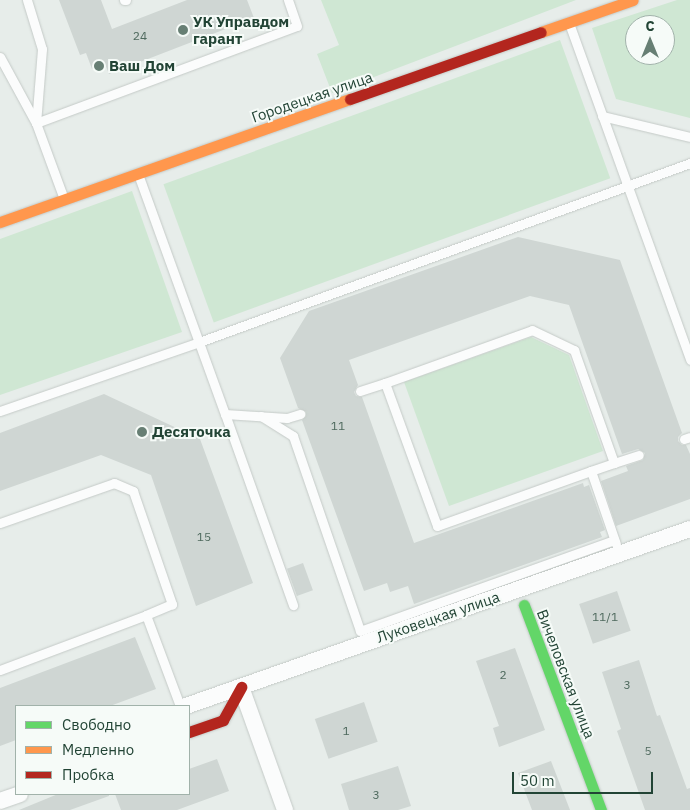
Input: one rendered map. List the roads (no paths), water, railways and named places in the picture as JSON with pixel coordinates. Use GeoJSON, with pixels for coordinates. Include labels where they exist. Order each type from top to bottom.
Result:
{"type":"FeatureCollection","features":[{"type":"Feature","properties":{"kind":"street","name":"Городецкая улица"},"geometry":{"type":"LineString","coordinates":[[0,222],[569,23],[611,4],[633,0]]}},
{"type":"Feature","properties":{"kind":"street","name":"Луковецкая улица"},"geometry":{"type":"LineString","coordinates":[[189,705],[616,547],[690,529]]}},
{"type":"Feature","properties":{"kind":"street","name":"Вичеловская улица"},"geometry":{"type":"LineString","coordinates":[[524,605],[601,810]]}},
{"type":"Feature","properties":{"kind":"street"},"geometry":{"type":"LineString","coordinates":[[190,732],[223,720],[241,687]]}},
{"type":"Feature","properties":{"kind":"street"},"geometry":{"type":"LineString","coordinates":[[241,687],[285,810]]}},
{"type":"Feature","properties":{"kind":"street"},"geometry":{"type":"LineString","coordinates":[[0,801],[17,795]]}},
{"type":"Feature","properties":{"kind":"lane"},"geometry":{"type":"LineString","coordinates":[[27,0],[42,49],[36,123]]}},
{"type":"Feature","properties":{"kind":"lane"},"geometry":{"type":"LineString","coordinates":[[36,123],[297,26],[288,0]]}},
{"type":"Feature","properties":{"kind":"lane"},"geometry":{"type":"LineString","coordinates":[[569,23],[690,360]]}},
{"type":"Feature","properties":{"kind":"lane"},"geometry":{"type":"LineString","coordinates":[[0,57],[36,123],[64,199]]}},
{"type":"Feature","properties":{"kind":"lane"},"geometry":{"type":"LineString","coordinates":[[602,116],[690,137]]}},
{"type":"Feature","properties":{"kind":"lane"},"geometry":{"type":"LineString","coordinates":[[0,410],[199,342],[690,162]]}},
{"type":"Feature","properties":{"kind":"lane"},"geometry":{"type":"LineString","coordinates":[[138,174],[293,605]]}},
{"type":"Feature","properties":{"kind":"lane"},"geometry":{"type":"LineString","coordinates":[[360,391],[532,330],[574,350],[614,463]]}},
{"type":"Feature","properties":{"kind":"lane"},"geometry":{"type":"LineString","coordinates":[[385,383],[437,526],[638,455]]}},
{"type":"Feature","properties":{"kind":"lane"},"geometry":{"type":"LineString","coordinates":[[225,414],[287,418],[300,414]]}},
{"type":"Feature","properties":{"kind":"lane"},"geometry":{"type":"LineString","coordinates":[[261,416],[293,436],[360,631],[616,547],[591,471]]}},
{"type":"Feature","properties":{"kind":"lane"},"geometry":{"type":"LineString","coordinates":[[0,523],[114,483],[133,491],[172,604],[0,670]]}},
{"type":"Feature","properties":{"kind":"lane"},"geometry":{"type":"LineString","coordinates":[[146,614],[180,705]]}},
{"type":"Feature","properties":{"kind":"place","name":"УК Управдом гарант"},"geometry":{"type":"Point","coordinates":[183,30]}},
{"type":"Feature","properties":{"kind":"place","name":"Ваш Дом"},"geometry":{"type":"Point","coordinates":[99,66]}},
{"type":"Feature","properties":{"kind":"place","name":"Десяточка"},"geometry":{"type":"Point","coordinates":[142,432]}}]}
